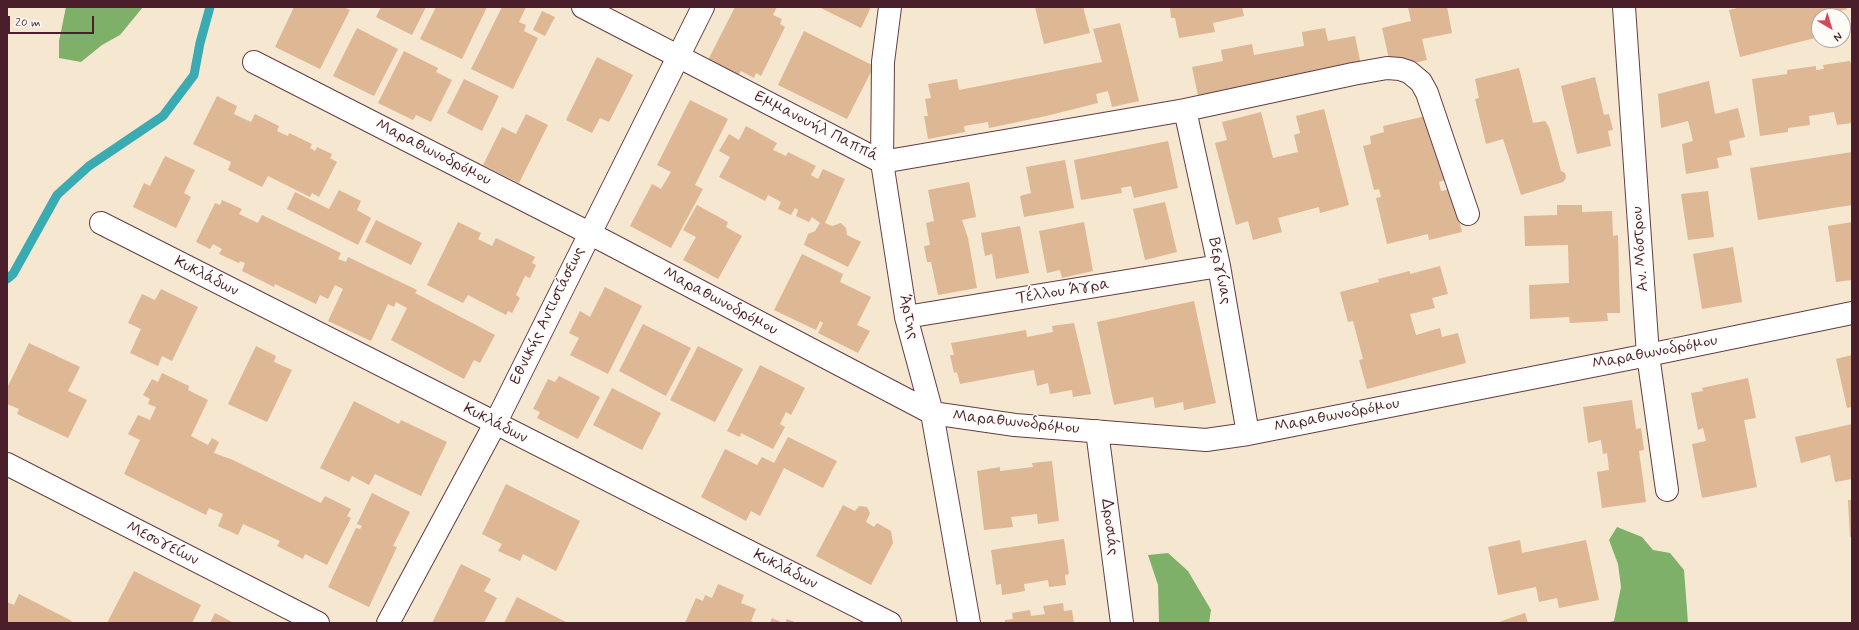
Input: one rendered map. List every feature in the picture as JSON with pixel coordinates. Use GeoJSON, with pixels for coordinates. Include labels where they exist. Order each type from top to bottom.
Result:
{"type":"FeatureCollection","features":[{"type":"Feature","properties":{"kind":"street","name":"Εμμανουήλ Παππά"},"geometry":{"type":"LineString","coordinates":[[583,7],[882,162],[1185,110],[1353,74],[1387,68],[1400,69],[1409,72],[1421,82],[1427,93],[1468,214]]}},
{"type":"Feature","properties":{"kind":"street","name":"Εθνικής Αντιστάσεως"},"geometry":{"type":"LineString","coordinates":[[388,623],[495,424],[702,7]]}},
{"type":"Feature","properties":{"kind":"street","name":"Άρτης"},"geometry":{"type":"LineString","coordinates":[[890,7],[882,62],[882,162],[906,317],[932,413],[968,623]]}},
{"type":"Feature","properties":{"kind":"street","name":"Αν. Μόστρου"},"geometry":{"type":"LineString","coordinates":[[1624,7],[1648,355],[1666,490]]}},
{"type":"Feature","properties":{"kind":"street","name":"Μαραθωνοδρόμου"},"geometry":{"type":"LineString","coordinates":[[254,62],[589,233],[932,413],[1015,426],[1206,440],[1248,434],[1852,313]]}},
{"type":"Feature","properties":{"kind":"street","name":"Βεργίνας"},"geometry":{"type":"LineString","coordinates":[[1185,110],[1219,266],[1248,434]]}},
{"type":"Feature","properties":{"kind":"street","name":"Κυκλάδων"},"geometry":{"type":"LineString","coordinates":[[101,223],[890,623]]}},
{"type":"Feature","properties":{"kind":"street","name":"Τέλλου Άγρα"},"geometry":{"type":"LineString","coordinates":[[906,317],[1219,266]]}},
{"type":"Feature","properties":{"kind":"street","name":"Δροσιάς"},"geometry":{"type":"LineString","coordinates":[[1097,431],[1122,623]]}},
{"type":"Feature","properties":{"kind":"street","name":"Μεσογείων"},"geometry":{"type":"LineString","coordinates":[[7,464],[318,623]]}},
{"type":"Feature","properties":{"kind":"green space"},"geometry":{"type":"Polygon","coordinates":[[[66,7],[143,7],[120,35],[102,45],[81,62],[59,58],[59,41],[66,7]]]}},
{"type":"Feature","properties":{"kind":"green space"},"geometry":{"type":"Polygon","coordinates":[[[1617,527],[1642,537],[1653,550],[1670,553],[1684,570],[1688,623],[1606,623],[1614,621],[1621,587],[1618,564],[1609,540],[1617,527]]]}},
{"type":"Feature","properties":{"kind":"green space"},"geometry":{"type":"Polygon","coordinates":[[[1168,553],[1188,571],[1211,610],[1209,623],[1159,623],[1158,585],[1148,555],[1168,553]]]}},
{"type":"Feature","properties":{"kind":"building"},"geometry":{"type":"Polygon","coordinates":[[[294,7],[343,7],[350,10],[320,69],[275,47],[294,7]]]}},
{"type":"Feature","properties":{"kind":"building"},"geometry":{"type":"Polygon","coordinates":[[[381,7],[426,7],[412,35],[376,17],[381,7]]]}},
{"type":"Feature","properties":{"kind":"building"},"geometry":{"type":"Polygon","coordinates":[[[436,7],[487,7],[462,59],[420,39],[436,7]]]}},
{"type":"Feature","properties":{"kind":"building"},"geometry":{"type":"Polygon","coordinates":[[[502,7],[526,7],[519,22],[526,25],[524,31],[538,38],[513,89],[471,69],[502,7]]]}},
{"type":"Feature","properties":{"kind":"building"},"geometry":{"type":"Polygon","coordinates":[[[735,7],[777,7],[773,15],[782,19],[780,24],[785,27],[761,76],[756,73],[754,78],[741,71],[736,79],[706,64],[735,7]]]}},
{"type":"Feature","properties":{"kind":"building"},"geometry":{"type":"Polygon","coordinates":[[[819,7],[871,7],[861,28],[819,7]]]}},
{"type":"Feature","properties":{"kind":"building"},"geometry":{"type":"Polygon","coordinates":[[[1035,7],[1083,7],[1090,33],[1044,44],[1035,7]]]}},
{"type":"Feature","properties":{"kind":"building"},"geometry":{"type":"Polygon","coordinates":[[[1170,7],[1242,7],[1244,16],[1213,23],[1215,32],[1179,38],[1175,18],[1171,18],[1170,7]]]}},
{"type":"Feature","properties":{"kind":"building"},"geometry":{"type":"Polygon","coordinates":[[[1408,7],[1447,7],[1452,33],[1422,39],[1427,60],[1391,68],[1382,28],[1411,21],[1408,7]]]}},
{"type":"Feature","properties":{"kind":"building"},"geometry":{"type":"Polygon","coordinates":[[[1741,7],[1847,7],[1811,8],[1811,39],[1740,57],[1729,10],[1741,7]]]}},
{"type":"Feature","properties":{"kind":"building"},"geometry":{"type":"Polygon","coordinates":[[[542,11],[555,17],[545,36],[533,30],[542,11]]]}},
{"type":"Feature","properties":{"kind":"building"},"geometry":{"type":"Polygon","coordinates":[[[1120,23],[1139,101],[1112,107],[1108,91],[1096,94],[1098,103],[989,128],[988,122],[964,126],[965,132],[928,139],[924,116],[928,116],[925,99],[931,98],[928,84],[957,79],[959,90],[1102,62],[1093,29],[1120,23]]]}},
{"type":"Feature","properties":{"kind":"building"},"geometry":{"type":"Polygon","coordinates":[[[357,28],[398,49],[374,96],[333,76],[357,28]]]}},
{"type":"Feature","properties":{"kind":"building"},"geometry":{"type":"Polygon","coordinates":[[[1325,28],[1328,41],[1355,36],[1362,70],[1199,101],[1192,67],[1223,61],[1221,50],[1252,44],[1254,55],[1304,46],[1302,32],[1325,28]]]}},
{"type":"Feature","properties":{"kind":"building"},"geometry":{"type":"Polygon","coordinates":[[[804,31],[874,66],[847,119],[778,85],[804,31]]]}},
{"type":"Feature","properties":{"kind":"building"},"geometry":{"type":"Polygon","coordinates":[[[404,51],[438,68],[436,72],[452,80],[431,122],[416,115],[413,120],[378,103],[404,51]]]}},
{"type":"Feature","properties":{"kind":"building"},"geometry":{"type":"Polygon","coordinates":[[[597,57],[633,75],[609,122],[600,118],[592,133],[566,120],[597,57]]]}},
{"type":"Feature","properties":{"kind":"building"},"geometry":{"type":"Polygon","coordinates":[[[1850,61],[1852,67],[1852,123],[1837,125],[1834,112],[1809,116],[1810,125],[1788,128],[1788,132],[1760,136],[1752,79],[1787,74],[1787,70],[1816,66],[1816,70],[1824,69],[1823,65],[1850,61]]]}},
{"type":"Feature","properties":{"kind":"building"},"geometry":{"type":"Polygon","coordinates":[[[1519,68],[1533,123],[1545,121],[1549,127],[1561,171],[1565,173],[1566,178],[1563,182],[1521,195],[1503,139],[1486,144],[1475,99],[1479,98],[1475,79],[1519,68]]]}},
{"type":"Feature","properties":{"kind":"building"},"geometry":{"type":"Polygon","coordinates":[[[1595,77],[1604,115],[1609,114],[1613,130],[1608,131],[1611,146],[1577,154],[1561,86],[1595,77]]]}},
{"type":"Feature","properties":{"kind":"building"},"geometry":{"type":"Polygon","coordinates":[[[464,79],[499,96],[482,131],[447,113],[464,79]]]}},
{"type":"Feature","properties":{"kind":"building"},"geometry":{"type":"Polygon","coordinates":[[[1709,81],[1715,114],[1738,108],[1745,137],[1729,141],[1732,155],[1717,158],[1719,168],[1686,174],[1682,144],[1693,141],[1688,121],[1661,128],[1658,94],[1709,81]]]}},
{"type":"Feature","properties":{"kind":"building"},"geometry":{"type":"Polygon","coordinates":[[[217,96],[237,106],[234,114],[251,122],[255,114],[279,126],[277,131],[288,136],[289,133],[312,144],[310,148],[315,151],[317,147],[332,154],[330,158],[337,162],[319,197],[312,193],[310,197],[268,176],[262,187],[228,170],[231,162],[193,144],[217,96]]]}},
{"type":"Feature","properties":{"kind":"building"},"geometry":{"type":"Polygon","coordinates":[[[690,100],[728,119],[695,185],[703,189],[671,248],[630,226],[652,184],[661,189],[671,172],[657,165],[690,100]]]}},
{"type":"Feature","properties":{"kind":"building"},"geometry":{"type":"Polygon","coordinates":[[[1324,109],[1349,205],[1320,213],[1319,207],[1278,218],[1282,232],[1253,240],[1248,221],[1236,225],[1215,143],[1227,140],[1222,122],[1261,112],[1273,158],[1298,152],[1294,135],[1300,133],[1296,116],[1324,109]]]}},
{"type":"Feature","properties":{"kind":"building"},"geometry":{"type":"Polygon","coordinates":[[[526,114],[548,125],[519,183],[483,165],[502,127],[516,134],[526,114]]]}},
{"type":"Feature","properties":{"kind":"building"},"geometry":{"type":"Polygon","coordinates":[[[1426,116],[1449,179],[1439,182],[1441,191],[1451,189],[1462,232],[1429,240],[1428,234],[1387,244],[1376,198],[1381,197],[1379,189],[1374,190],[1363,146],[1371,144],[1370,136],[1384,132],[1383,126],[1426,116]]]}},
{"type":"Feature","properties":{"kind":"building"},"geometry":{"type":"Polygon","coordinates":[[[746,126],[777,143],[773,150],[786,156],[788,152],[816,166],[811,175],[814,177],[818,179],[823,169],[845,179],[825,223],[832,226],[841,223],[846,228],[847,235],[861,242],[848,267],[804,245],[808,234],[815,231],[820,223],[812,217],[809,222],[796,216],[798,210],[795,208],[791,215],[778,209],[781,202],[768,195],[765,201],[719,177],[730,157],[719,151],[729,134],[739,140],[746,126]]]}},
{"type":"Feature","properties":{"kind":"building"},"geometry":{"type":"Polygon","coordinates":[[[1168,141],[1178,188],[1134,198],[1131,186],[1121,188],[1122,193],[1081,200],[1074,160],[1168,141]]]}},
{"type":"Feature","properties":{"kind":"building"},"geometry":{"type":"Polygon","coordinates":[[[1852,152],[1852,205],[1758,220],[1750,168],[1852,152]]]}},
{"type":"Feature","properties":{"kind":"building"},"geometry":{"type":"Polygon","coordinates":[[[165,156],[195,170],[184,193],[191,197],[176,228],[133,207],[144,183],[150,186],[165,156]]]}},
{"type":"Feature","properties":{"kind":"building"},"geometry":{"type":"Polygon","coordinates":[[[1065,160],[1074,208],[1024,217],[1020,196],[1031,193],[1026,167],[1065,160]]]}},
{"type":"Feature","properties":{"kind":"building"},"geometry":{"type":"Polygon","coordinates":[[[969,182],[976,217],[962,220],[968,238],[977,288],[938,295],[931,262],[927,262],[924,246],[930,245],[926,223],[934,221],[928,190],[969,182]]]}},
{"type":"Feature","properties":{"kind":"building"},"geometry":{"type":"Polygon","coordinates":[[[339,190],[361,201],[357,210],[371,218],[358,245],[287,209],[295,192],[329,209],[339,190]]]}},
{"type":"Feature","properties":{"kind":"building"},"geometry":{"type":"Polygon","coordinates":[[[1708,191],[1714,237],[1688,240],[1681,194],[1708,191]]]}},
{"type":"Feature","properties":{"kind":"building"},"geometry":{"type":"Polygon","coordinates":[[[222,200],[242,209],[239,214],[258,223],[262,215],[341,253],[338,259],[346,262],[348,257],[417,290],[415,293],[495,335],[480,363],[474,360],[464,379],[391,340],[407,308],[396,302],[394,307],[388,304],[371,341],[328,321],[343,289],[335,285],[328,299],[320,295],[316,304],[275,284],[274,287],[242,271],[245,263],[240,261],[239,263],[219,254],[222,249],[213,244],[210,249],[196,242],[215,203],[220,205],[222,200]]]}},
{"type":"Feature","properties":{"kind":"building"},"geometry":{"type":"Polygon","coordinates":[[[1165,202],[1177,252],[1145,260],[1133,209],[1165,202]]]}},
{"type":"Feature","properties":{"kind":"building"},"geometry":{"type":"Polygon","coordinates":[[[697,205],[728,222],[726,227],[742,236],[718,279],[683,260],[696,237],[683,230],[697,205]]]}},
{"type":"Feature","properties":{"kind":"building"},"geometry":{"type":"Polygon","coordinates":[[[1557,205],[1582,205],[1582,212],[1612,211],[1613,236],[1618,235],[1620,313],[1607,313],[1608,321],[1570,323],[1569,317],[1530,319],[1529,285],[1569,283],[1568,245],[1525,246],[1524,216],[1557,215],[1557,205]]]}},
{"type":"Feature","properties":{"kind":"building"},"geometry":{"type":"Polygon","coordinates":[[[376,220],[422,243],[411,265],[365,242],[376,220]]]}},
{"type":"Feature","properties":{"kind":"building"},"geometry":{"type":"Polygon","coordinates":[[[458,222],[481,233],[478,239],[492,246],[496,238],[535,257],[532,263],[536,265],[530,278],[525,276],[516,295],[520,298],[512,313],[508,311],[506,315],[468,295],[463,303],[427,285],[458,222]]]}},
{"type":"Feature","properties":{"kind":"building"},"geometry":{"type":"Polygon","coordinates":[[[1084,222],[1093,271],[1062,278],[1060,270],[1047,273],[1039,231],[1084,222]]]}},
{"type":"Feature","properties":{"kind":"building"},"geometry":{"type":"Polygon","coordinates":[[[1852,222],[1852,280],[1836,282],[1828,226],[1852,222]]]}},
{"type":"Feature","properties":{"kind":"building"},"geometry":{"type":"Polygon","coordinates":[[[1020,226],[1029,273],[996,279],[992,254],[985,256],[981,233],[1020,226]]]}},
{"type":"Feature","properties":{"kind":"building"},"geometry":{"type":"Polygon","coordinates":[[[1733,247],[1742,302],[1702,309],[1693,254],[1733,247]]]}},
{"type":"Feature","properties":{"kind":"building"},"geometry":{"type":"Polygon","coordinates":[[[802,254],[843,274],[840,282],[871,297],[857,325],[870,331],[858,353],[818,333],[823,323],[820,321],[816,330],[774,310],[802,254]]]}},
{"type":"Feature","properties":{"kind":"building"},"geometry":{"type":"Polygon","coordinates":[[[1440,266],[1448,294],[1432,298],[1435,308],[1410,314],[1416,335],[1440,328],[1442,337],[1458,333],[1466,363],[1367,389],[1359,360],[1363,359],[1353,321],[1348,322],[1340,292],[1379,282],[1378,279],[1410,271],[1410,274],[1440,266]]]}},
{"type":"Feature","properties":{"kind":"building"},"geometry":{"type":"Polygon","coordinates":[[[605,287],[642,306],[608,374],[570,355],[579,338],[569,333],[580,311],[590,317],[605,287]]]}},
{"type":"Feature","properties":{"kind":"building"},"geometry":{"type":"Polygon","coordinates":[[[161,289],[198,307],[172,361],[162,356],[158,366],[130,353],[141,329],[128,323],[142,294],[155,300],[161,289]]]}},
{"type":"Feature","properties":{"kind":"building"},"geometry":{"type":"Polygon","coordinates":[[[1194,301],[1216,403],[1184,410],[1183,402],[1155,408],[1153,397],[1114,405],[1097,322],[1194,301]]]}},
{"type":"Feature","properties":{"kind":"building"},"geometry":{"type":"Polygon","coordinates":[[[1074,323],[1091,394],[1073,397],[1072,390],[1050,394],[1048,383],[1037,386],[1034,370],[960,384],[957,372],[954,373],[950,355],[954,355],[951,343],[1026,330],[1027,337],[1053,332],[1052,326],[1074,323]]]}},
{"type":"Feature","properties":{"kind":"building"},"geometry":{"type":"Polygon","coordinates":[[[643,324],[691,348],[666,396],[619,371],[643,324]]]}},
{"type":"Feature","properties":{"kind":"building"},"geometry":{"type":"Polygon","coordinates":[[[29,343],[80,367],[68,391],[87,400],[68,438],[17,414],[19,409],[7,404],[7,388],[29,343]]]}},
{"type":"Feature","properties":{"kind":"building"},"geometry":{"type":"Polygon","coordinates":[[[256,346],[276,356],[274,362],[292,370],[267,422],[228,404],[256,346]]]}},
{"type":"Feature","properties":{"kind":"building"},"geometry":{"type":"Polygon","coordinates":[[[698,346],[743,369],[715,422],[670,400],[698,346]]]}},
{"type":"Feature","properties":{"kind":"building"},"geometry":{"type":"Polygon","coordinates":[[[1852,355],[1852,407],[1847,408],[1836,359],[1852,355]]]}},
{"type":"Feature","properties":{"kind":"building"},"geometry":{"type":"Polygon","coordinates":[[[760,365],[805,388],[791,415],[786,412],[780,424],[785,427],[773,449],[741,433],[740,437],[727,431],[760,365]]]}},
{"type":"Feature","properties":{"kind":"building"},"geometry":{"type":"Polygon","coordinates":[[[162,373],[189,386],[188,390],[208,400],[191,436],[208,445],[212,438],[219,442],[214,453],[233,460],[321,503],[325,496],[351,509],[347,516],[351,518],[327,565],[305,554],[303,559],[277,546],[280,541],[243,524],[238,535],[218,526],[223,514],[209,508],[206,515],[124,474],[140,440],[128,434],[138,415],[150,420],[156,407],[148,404],[150,399],[143,395],[152,379],[158,382],[162,373]]]}},
{"type":"Feature","properties":{"kind":"building"},"geometry":{"type":"Polygon","coordinates":[[[559,376],[600,397],[578,439],[537,418],[540,412],[533,409],[548,379],[555,382],[559,376]]]}},
{"type":"Feature","properties":{"kind":"building"},"geometry":{"type":"Polygon","coordinates":[[[1748,378],[1756,418],[1744,420],[1757,487],[1702,498],[1692,444],[1706,441],[1703,428],[1698,430],[1691,393],[1703,391],[1702,388],[1748,378]]]}},
{"type":"Feature","properties":{"kind":"building"},"geometry":{"type":"Polygon","coordinates":[[[612,388],[661,413],[642,450],[593,425],[612,388]]]}},
{"type":"Feature","properties":{"kind":"building"},"geometry":{"type":"Polygon","coordinates":[[[1632,400],[1636,429],[1641,428],[1644,450],[1639,451],[1646,502],[1602,508],[1597,472],[1609,470],[1607,453],[1603,454],[1601,440],[1588,443],[1583,407],[1632,400]]]}},
{"type":"Feature","properties":{"kind":"building"},"geometry":{"type":"Polygon","coordinates":[[[354,401],[399,424],[401,420],[447,442],[421,496],[375,474],[369,485],[352,476],[349,482],[320,468],[354,401]]]}},
{"type":"Feature","properties":{"kind":"building"},"geometry":{"type":"Polygon","coordinates":[[[1852,424],[1852,479],[1835,482],[1830,455],[1801,463],[1795,437],[1852,424]]]}},
{"type":"Feature","properties":{"kind":"building"},"geometry":{"type":"Polygon","coordinates":[[[788,437],[837,461],[823,488],[784,468],[760,516],[751,511],[746,521],[701,497],[725,449],[757,465],[762,457],[774,463],[788,437]]]}},
{"type":"Feature","properties":{"kind":"building"},"geometry":{"type":"Polygon","coordinates":[[[1052,461],[1059,521],[1038,524],[1037,514],[1011,517],[1013,527],[984,530],[977,471],[1000,467],[1000,471],[1033,467],[1032,463],[1052,461]]]}},
{"type":"Feature","properties":{"kind":"building"},"geometry":{"type":"Polygon","coordinates":[[[506,484],[580,521],[556,571],[523,554],[520,561],[498,551],[502,544],[482,534],[506,484]]]}},
{"type":"Feature","properties":{"kind":"building"},"geometry":{"type":"Polygon","coordinates":[[[372,493],[410,512],[393,546],[397,547],[369,607],[328,587],[356,528],[360,529],[362,526],[357,524],[372,493]]]}},
{"type":"Feature","properties":{"kind":"building"},"geometry":{"type":"Polygon","coordinates":[[[1848,500],[1852,500],[1852,536],[1850,537],[1848,500]]]}},
{"type":"Feature","properties":{"kind":"building"},"geometry":{"type":"Polygon","coordinates":[[[843,505],[855,511],[859,506],[867,507],[870,513],[866,522],[874,527],[877,523],[891,531],[893,543],[871,585],[816,556],[843,505]]]}},
{"type":"Feature","properties":{"kind":"building"},"geometry":{"type":"Polygon","coordinates":[[[1064,539],[1069,574],[1065,575],[1066,585],[1049,587],[1048,580],[1024,584],[1025,591],[1002,595],[1001,584],[996,585],[991,550],[1064,539]]]}},
{"type":"Feature","properties":{"kind":"building"},"geometry":{"type":"Polygon","coordinates":[[[1520,540],[1522,553],[1586,540],[1599,600],[1559,608],[1557,598],[1539,602],[1536,587],[1498,595],[1488,547],[1520,540]]]}},
{"type":"Feature","properties":{"kind":"building"},"geometry":{"type":"Polygon","coordinates":[[[461,564],[491,579],[484,591],[497,598],[484,623],[432,623],[461,564]]]}},
{"type":"Feature","properties":{"kind":"building"},"geometry":{"type":"Polygon","coordinates":[[[134,571],[201,605],[192,623],[107,623],[134,571]]]}},
{"type":"Feature","properties":{"kind":"building"},"geometry":{"type":"Polygon","coordinates":[[[718,584],[744,595],[741,603],[756,609],[751,621],[756,623],[685,623],[696,598],[703,601],[705,595],[712,598],[718,584]]]}},
{"type":"Feature","properties":{"kind":"building"},"geometry":{"type":"Polygon","coordinates":[[[19,594],[72,621],[71,623],[7,623],[7,602],[14,605],[19,594]]]}},
{"type":"Feature","properties":{"kind":"building"},"geometry":{"type":"Polygon","coordinates":[[[517,597],[556,617],[568,623],[504,623],[517,597]]]}},
{"type":"Feature","properties":{"kind":"building"},"geometry":{"type":"Polygon","coordinates":[[[1063,603],[1064,611],[1072,610],[1074,623],[1005,623],[1005,620],[1013,619],[1012,613],[1030,610],[1031,616],[1045,614],[1043,606],[1063,603]]]}},
{"type":"Feature","properties":{"kind":"building"},"geometry":{"type":"Polygon","coordinates":[[[215,613],[234,623],[210,623],[215,613]]]}},
{"type":"Feature","properties":{"kind":"building"},"geometry":{"type":"Polygon","coordinates":[[[1525,613],[1528,623],[1496,623],[1525,613]]]}},
{"type":"Feature","properties":{"kind":"building"},"geometry":{"type":"Polygon","coordinates":[[[772,618],[783,623],[770,623],[772,618]]]}},
{"type":"Feature","properties":{"kind":"building"},"geometry":{"type":"Polygon","coordinates":[[[787,619],[797,623],[785,623],[787,619]]]}},
{"type":"Feature","properties":{"kind":"waterway"},"geometry":{"type":"LineString","coordinates":[[7,279],[13,274],[57,195],[89,166],[163,116],[194,75],[200,43],[210,7]]}}]}
